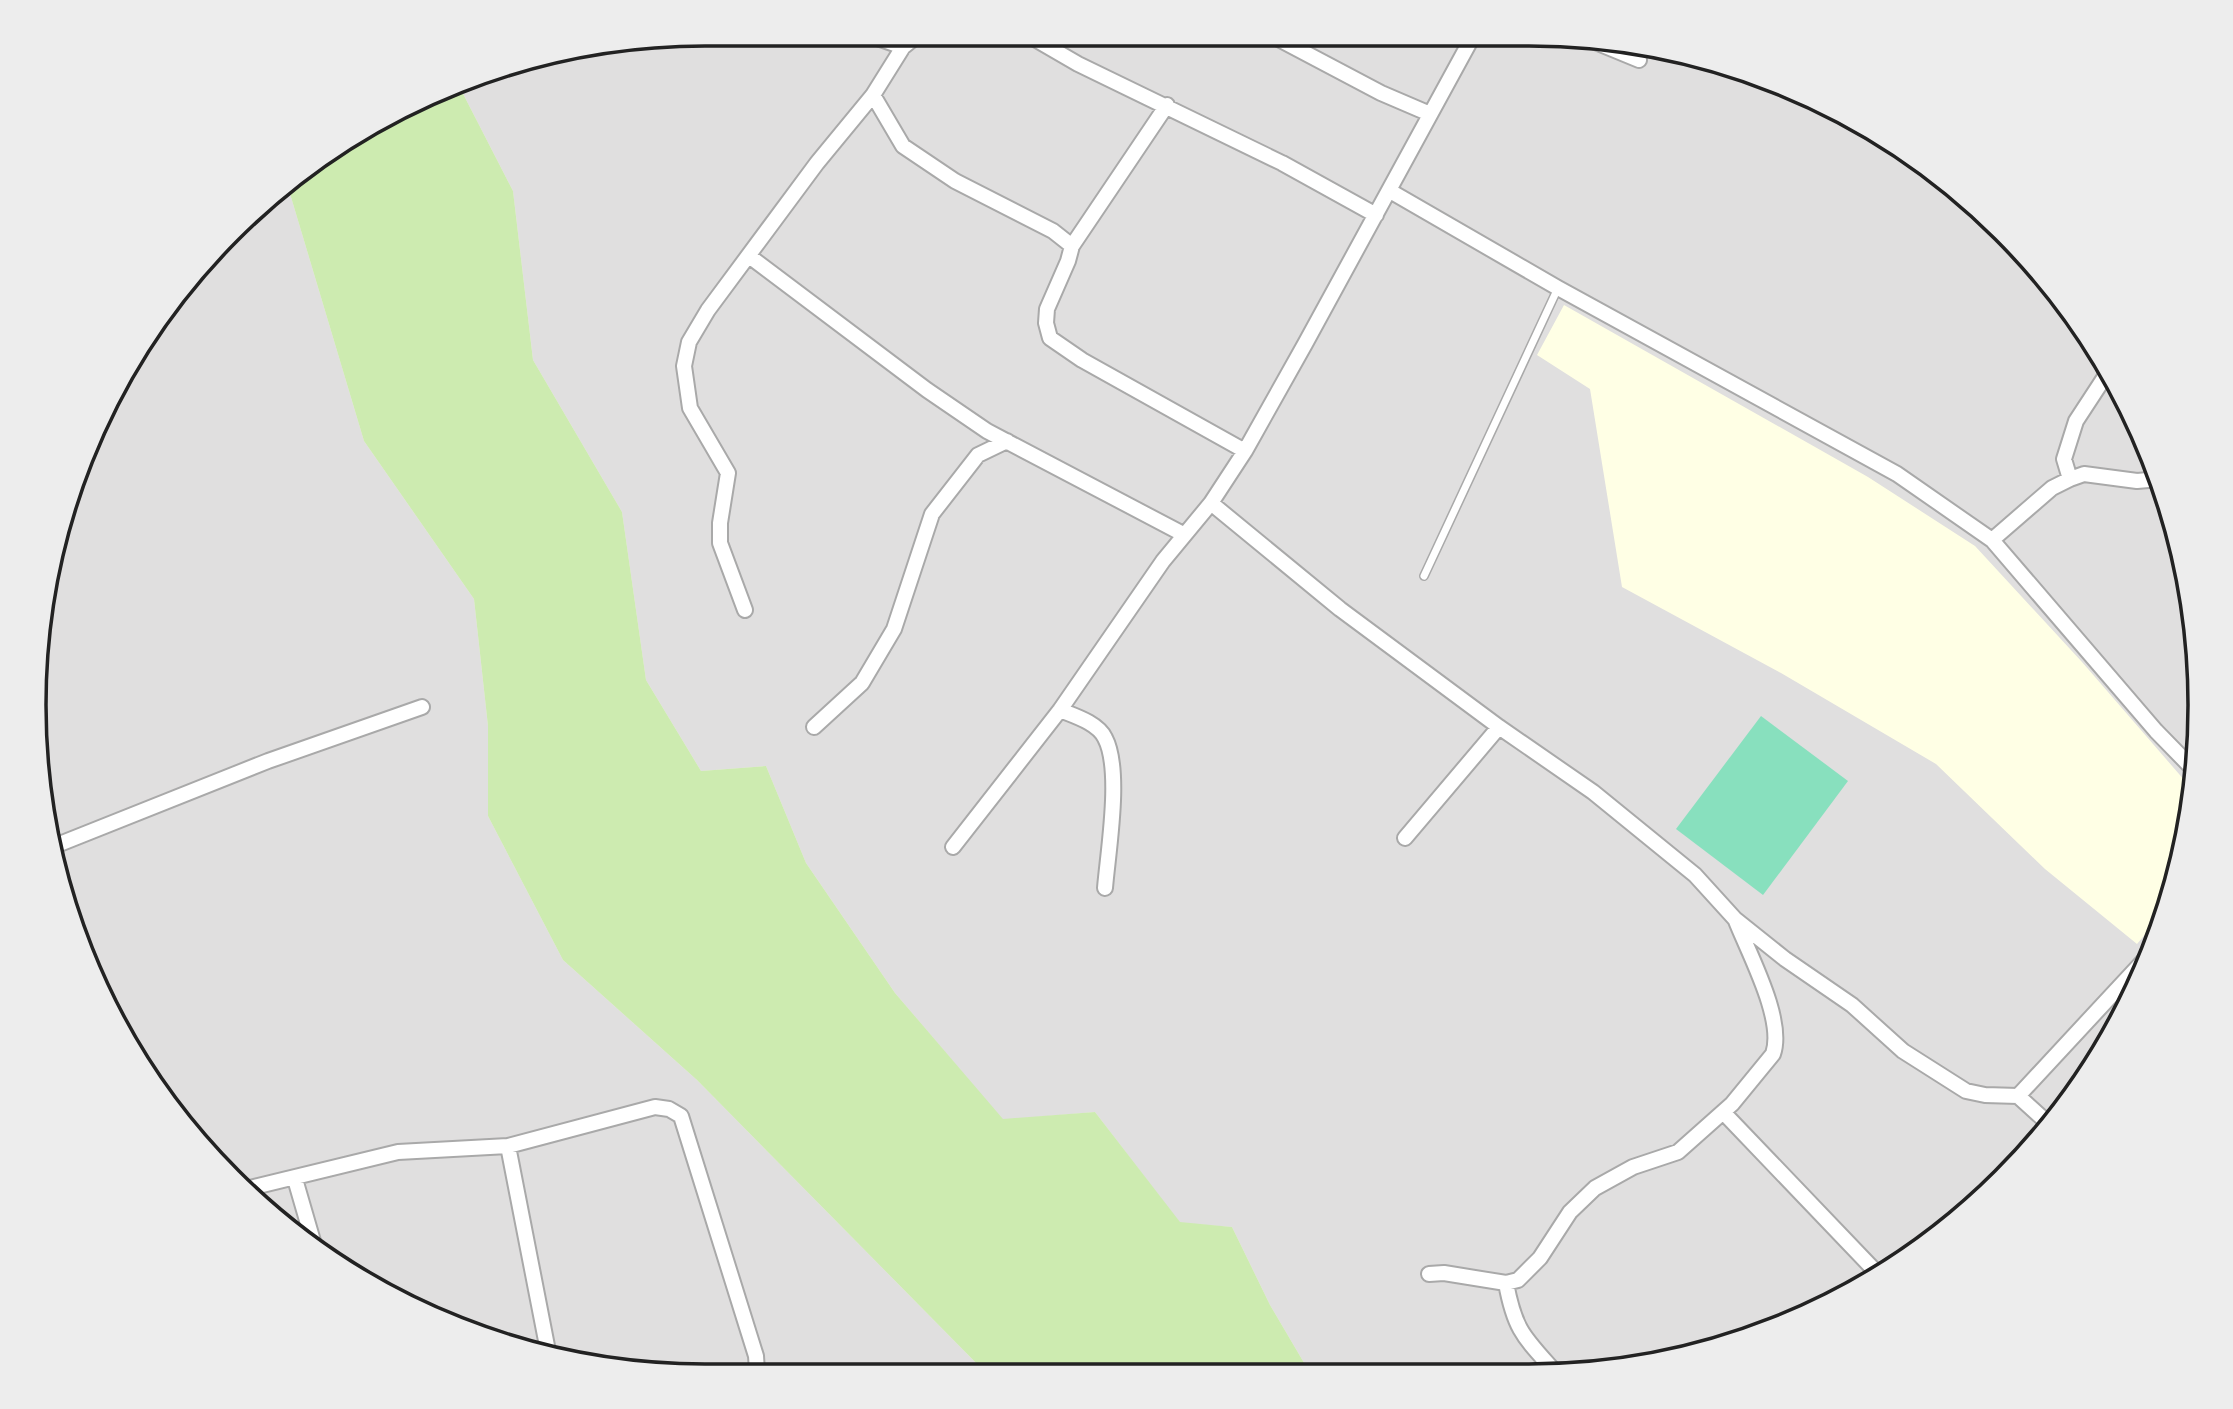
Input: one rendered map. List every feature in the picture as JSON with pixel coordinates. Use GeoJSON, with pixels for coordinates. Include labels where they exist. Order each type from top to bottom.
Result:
{"type":"FeatureCollection","features":[{"type":"Feature","properties":{"kind":"street"},"geometry":{"type":"LineString","coordinates":[[745,610],[720,543],[720,523],[729,473],[690,408],[684,366],[689,342],[817,163],[873,95],[903,47],[900,46]]}},
{"type":"Feature","properties":{"kind":"street"},"geometry":{"type":"LineString","coordinates":[[1047,46],[1078,64],[1282,163],[1376,215]]}},
{"type":"Feature","properties":{"kind":"street"},"geometry":{"type":"LineString","coordinates":[[1292,46],[1381,93],[1430,114]]}},
{"type":"Feature","properties":{"kind":"street"},"geometry":{"type":"LineString","coordinates":[[953,847],[1060,710],[1183,534],[1211,503],[1245,451],[1468,46]]}},
{"type":"Feature","properties":{"kind":"street"},"geometry":{"type":"LineString","coordinates":[[1619,52],[1639,60]]}},
{"type":"Feature","properties":{"kind":"street"},"geometry":{"type":"LineString","coordinates":[[873,95],[903,146],[955,181],[1053,230],[1072,246]]}},
{"type":"Feature","properties":{"kind":"street"},"geometry":{"type":"LineString","coordinates":[[1167,105],[1072,246],[1047,309],[1046,323],[1050,338],[1082,360],[1245,451]]}},
{"type":"Feature","properties":{"kind":"street"},"geometry":{"type":"LineString","coordinates":[[1390,191],[1558,288],[1897,474],[1992,540],[2156,731],[2185,761]]}},
{"type":"Feature","properties":{"kind":"street"},"geometry":{"type":"LineString","coordinates":[[749,256],[927,390],[1007,441],[1183,534]]}},
{"type":"Feature","properties":{"kind":"street"},"geometry":{"type":"LineString","coordinates":[[2070,479],[2064,458],[2077,421],[2102,381]]}},
{"type":"Feature","properties":{"kind":"street"},"geometry":{"type":"LineString","coordinates":[[814,727],[862,683],[894,629],[932,514],[978,455],[1007,441]]}},
{"type":"Feature","properties":{"kind":"street"},"geometry":{"type":"LineString","coordinates":[[1992,540],[2052,488],[2070,479],[2084,474],[2148,480]]}},
{"type":"Feature","properties":{"kind":"street"},"geometry":{"type":"LineString","coordinates":[[1211,503],[1340,609],[1634,825],[1695,875],[1735,919],[1785,959],[1852,1004],[1903,1051],[1966,1091],[1985,1095],[2018,1096],[2042,1117]]}},
{"type":"Feature","properties":{"kind":"street"},"geometry":{"type":"LineString","coordinates":[[61,844],[268,761],[422,707]]}},
{"type":"Feature","properties":{"kind":"street"},"geometry":{"type":"LineString","coordinates":[[1060,710],[1085,721],[1105,736],[1110,753],[1113,788],[1105,888]]}},
{"type":"Feature","properties":{"kind":"street"},"geometry":{"type":"LineString","coordinates":[[1405,838],[1499,727]]}},
{"type":"Feature","properties":{"kind":"street"},"geometry":{"type":"LineString","coordinates":[[1429,1274],[1444,1273],[1506,1283],[1518,1280],[1540,1258],[1570,1212],[1595,1188],[1633,1167],[1678,1152],[1723,1112],[1773,1054],[1776,1029],[1735,919]]}},
{"type":"Feature","properties":{"kind":"street"},"geometry":{"type":"LineString","coordinates":[[2018,1096],[2128,977]]}},
{"type":"Feature","properties":{"kind":"street"},"geometry":{"type":"LineString","coordinates":[[256,1187],[398,1152],[508,1146],[654,1107],[669,1109],[681,1116],[757,1364]]}},
{"type":"Feature","properties":{"kind":"street"},"geometry":{"type":"LineString","coordinates":[[1723,1112],[1871,1267]]}},
{"type":"Feature","properties":{"kind":"street"},"geometry":{"type":"LineString","coordinates":[[508,1146],[546,1344]]}},
{"type":"Feature","properties":{"kind":"street"},"geometry":{"type":"LineString","coordinates":[[295,1179],[310,1232]]}},
{"type":"Feature","properties":{"kind":"street"},"geometry":{"type":"LineString","coordinates":[[1506,1283],[1512,1314],[1520,1333],[1547,1363]]}},
{"type":"Feature","properties":{"kind":"lane"},"geometry":{"type":"LineString","coordinates":[[1424,576],[1558,288]]}},
{"type":"Feature","properties":{"kind":"shaded area"},"geometry":{"type":"Polygon","coordinates":[[[661,47],[1572,47],[1615,51],[1699,68],[1740,80],[1820,113],[1895,157],[1930,182],[1963,209],[2024,270],[2076,338],[2099,375],[2120,413],[2153,493],[2175,576],[2182,618],[2188,704],[2186,748],[2182,791],[2165,875],[2153,916],[2120,996],[2076,1071],[2051,1106],[1994,1170],[1930,1227],[1895,1252],[1820,1296],[1740,1329],[1657,1351],[1615,1358],[1528,1364],[1305,1364],[1270,1305],[1232,1227],[1180,1223],[1095,1112],[1003,1120],[895,993],[806,863],[766,766],[701,771],[646,680],[622,512],[533,360],[513,191],[462,92],[493,80],[576,58],[661,47]]]}},
{"type":"Feature","properties":{"kind":"shaded area"},"geometry":{"type":"Polygon","coordinates":[[[290,193],[364,441],[474,599],[488,726],[488,816],[563,960],[697,1080],[977,1364],[704,1364],[618,1358],[534,1341],[452,1313],[375,1275],[303,1227],[270,1200],[209,1139],[182,1106],[157,1071],[113,996],[80,916],[58,833],[51,791],[47,748],[47,661],[58,576],[80,493],[113,413],[134,375],[182,303],[209,270],[290,193]]]}},
{"type":"Feature","properties":{"kind":"shaded area"},"geometry":{"type":"Polygon","coordinates":[[[1564,305],[1868,477],[1975,546],[2082,662],[2183,779],[2165,875],[2146,933],[2137,944],[2045,869],[1936,764],[1781,673],[1622,587],[1590,389],[1537,355],[1564,305]]]}},
{"type":"Feature","properties":{"kind":"green space"},"geometry":{"type":"Polygon","coordinates":[[[462,92],[513,191],[533,360],[622,512],[646,680],[701,771],[766,766],[806,863],[895,993],[1003,1119],[1095,1112],[1180,1222],[1232,1227],[1270,1305],[1305,1364],[977,1364],[697,1080],[563,960],[488,816],[488,726],[474,599],[364,441],[290,193],[375,134],[413,113],[462,92]]]}},
{"type":"Feature","properties":{"kind":"green space"},"geometry":{"type":"Polygon","coordinates":[[[1761,716],[1848,781],[1763,895],[1676,829],[1761,716]]]}}]}
